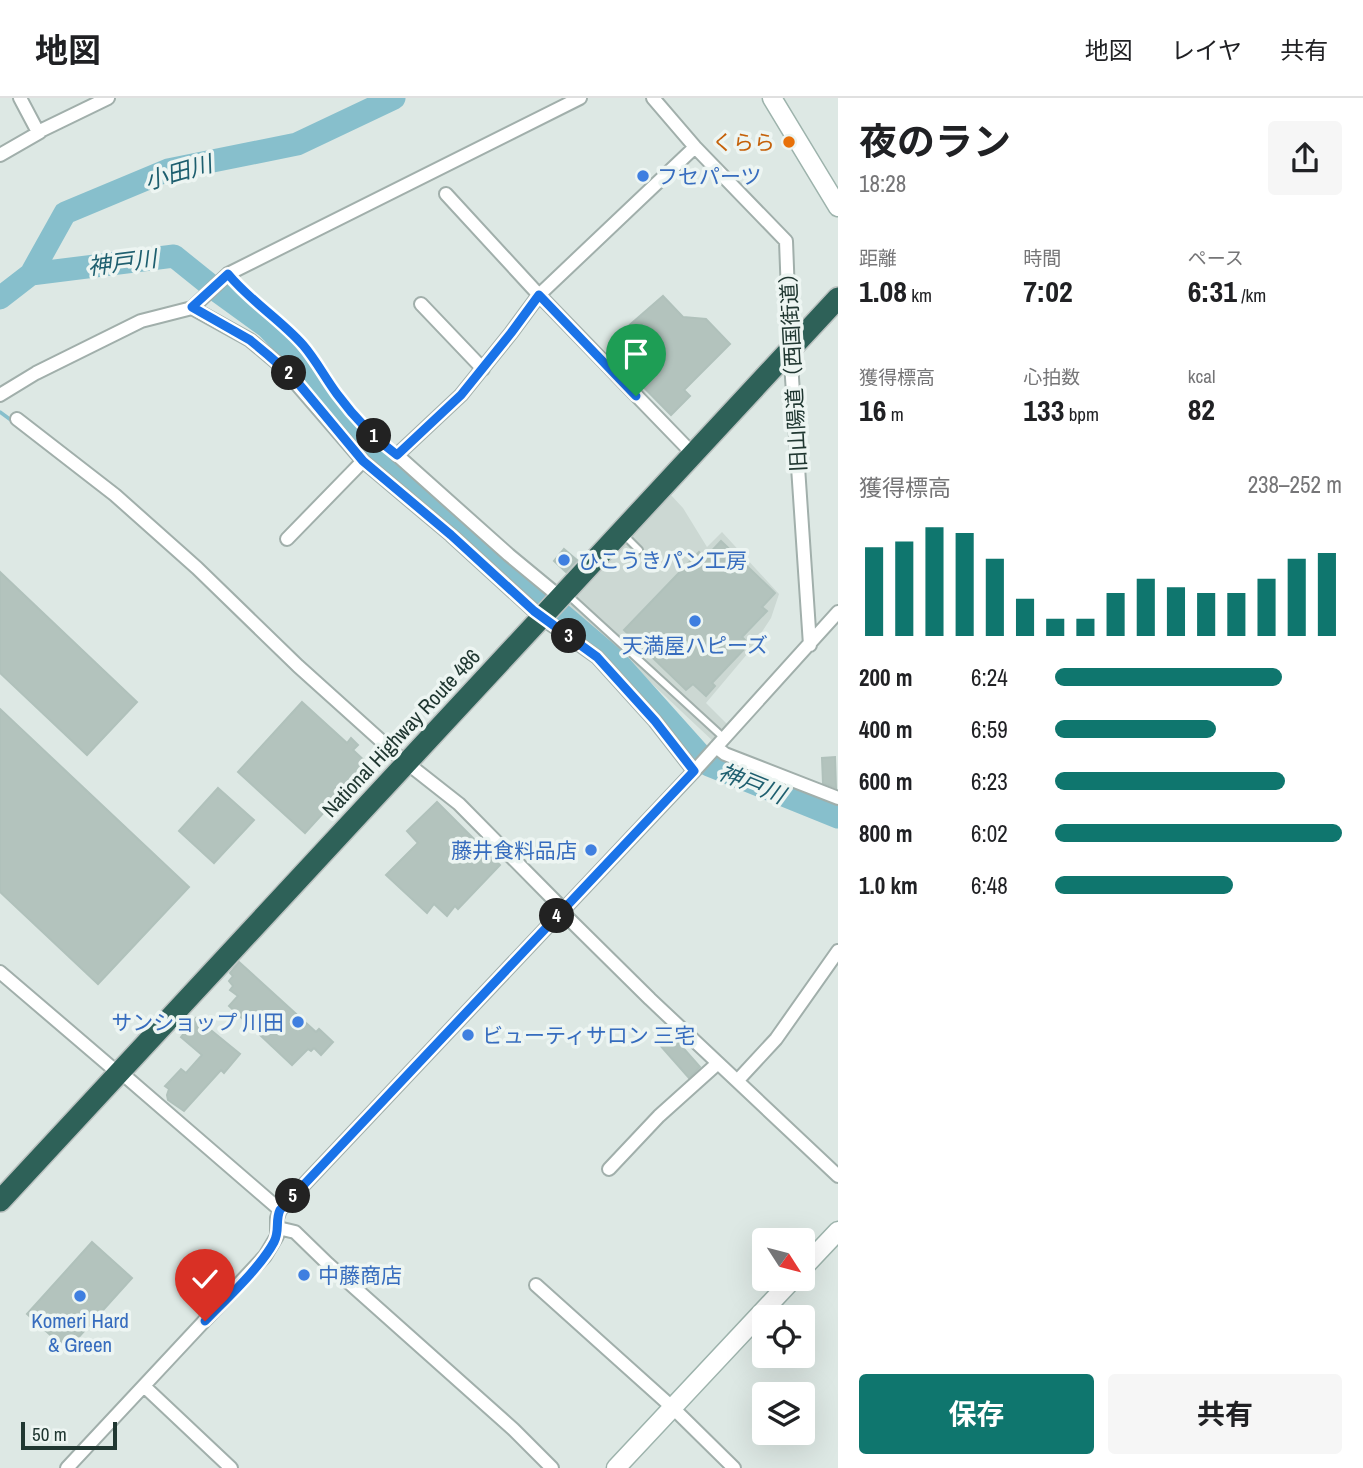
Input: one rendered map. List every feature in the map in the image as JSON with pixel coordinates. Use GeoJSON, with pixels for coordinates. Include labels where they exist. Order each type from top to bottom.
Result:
{"type":"FeatureCollection","features":[{"type":"Feature","properties":{"kind":"highway","name":"National Highway Route 486"},"geometry":{"type":"LineString","coordinates":[[0,1201],[838,298]]}},
{"type":"Feature","properties":{"kind":"main road"},"geometry":{"type":"LineString","coordinates":[[772,98],[838,207]]}},
{"type":"Feature","properties":{"kind":"main road"},"geometry":{"type":"LineString","coordinates":[[816,1254],[838,1231]]}},
{"type":"Feature","properties":{"kind":"main road"},"geometry":{"type":"LineString","coordinates":[[616,1468],[781,1292]]}},
{"type":"Feature","properties":{"kind":"street"},"geometry":{"type":"LineString","coordinates":[[19,98],[40,132]]}},
{"type":"Feature","properties":{"kind":"street"},"geometry":{"type":"LineString","coordinates":[[0,155],[108,98]]}},
{"type":"Feature","properties":{"kind":"street"},"geometry":{"type":"LineString","coordinates":[[0,395],[36,373],[141,321],[196,304],[226,276],[580,98]]}},
{"type":"Feature","properties":{"kind":"street","name":"旧山陽道（西国街道）"},"geometry":{"type":"LineString","coordinates":[[653,98],[695,147],[786,242],[790,348],[810,645]]}},
{"type":"Feature","properties":{"kind":"street"},"geometry":{"type":"LineString","coordinates":[[695,147],[539,295],[461,395],[397,455],[509,555],[555,604],[597,657],[696,769]]}},
{"type":"Feature","properties":{"kind":"street"},"geometry":{"type":"LineString","coordinates":[[446,194],[539,295],[693,454]]}},
{"type":"Feature","properties":{"kind":"street"},"geometry":{"type":"LineString","coordinates":[[196,304],[250,340],[293,377],[363,461],[451,535],[555,604]]}},
{"type":"Feature","properties":{"kind":"street"},"geometry":{"type":"LineString","coordinates":[[421,304],[483,369]]}},
{"type":"Feature","properties":{"kind":"street"},"geometry":{"type":"LineString","coordinates":[[17,419],[114,495],[197,568],[298,666],[398,756],[459,804],[562,911],[838,1175]]}},
{"type":"Feature","properties":{"kind":"street"},"geometry":{"type":"LineString","coordinates":[[288,539],[363,461]]}},
{"type":"Feature","properties":{"kind":"street"},"geometry":{"type":"LineString","coordinates":[[67,1468],[265,1256],[274,1242],[280,1210],[696,769],[838,612]]}},
{"type":"Feature","properties":{"kind":"street"},"geometry":{"type":"LineString","coordinates":[[717,746],[725,754],[838,798]]}},
{"type":"Feature","properties":{"kind":"street"},"geometry":{"type":"LineString","coordinates":[[738,1080],[776,1040],[838,951]]}},
{"type":"Feature","properties":{"kind":"street"},"geometry":{"type":"LineString","coordinates":[[0,972],[280,1210]]}},
{"type":"Feature","properties":{"kind":"street"},"geometry":{"type":"LineString","coordinates":[[609,1169],[659,1116],[718,1063]]}},
{"type":"Feature","properties":{"kind":"street"},"geometry":{"type":"LineString","coordinates":[[278,1228],[295,1232],[513,1429],[552,1468]]}},
{"type":"Feature","properties":{"kind":"street"},"geometry":{"type":"LineString","coordinates":[[536,1285],[673,1408],[734,1468]]}},
{"type":"Feature","properties":{"kind":"street"},"geometry":{"type":"LineString","coordinates":[[145,1387],[231,1468]]}},
{"type":"Feature","properties":{"kind":"lane"},"geometry":{"type":"LineString","coordinates":[[621,532],[639,550]]}},
{"type":"Feature","properties":{"kind":"lane"},"geometry":{"type":"LineString","coordinates":[[555,604],[717,746]]}},
{"type":"Feature","properties":{"kind":"path"},"geometry":{"type":"LineString","coordinates":[[226,276],[301,343],[336,393],[359,420],[397,455]]}},
{"type":"Feature","properties":{"kind":"shaded area"},"geometry":{"type":"Polygon","coordinates":[[[669,493],[683,508],[707,547],[722,532],[779,594],[771,618],[748,653],[706,703],[730,727],[715,743],[565,602],[669,493]]]}},
{"type":"Feature","properties":{"kind":"building"},"geometry":{"type":"Polygon","coordinates":[[[663,296],[683,317],[706,319],[730,344],[684,390],[690,396],[671,415],[608,351],[621,339],[617,336],[663,296]]]}},
{"type":"Feature","properties":{"kind":"building","name":"天満屋ハピーズ"},"geometry":{"type":"Polygon","coordinates":[[[721,541],[775,593],[762,607],[767,611],[742,637],[749,644],[712,683],[715,686],[706,696],[693,684],[686,690],[624,630],[699,552],[705,558],[721,541]]]}},
{"type":"Feature","properties":{"kind":"building"},"geometry":{"type":"Polygon","coordinates":[[[564,549],[577,560],[566,572],[554,561],[564,549]]]}},
{"type":"Feature","properties":{"kind":"building"},"geometry":{"type":"Polygon","coordinates":[[[0,572],[137,702],[87,755],[0,673],[0,572]]]}},
{"type":"Feature","properties":{"kind":"building"},"geometry":{"type":"Polygon","coordinates":[[[302,702],[347,743],[351,738],[358,745],[353,750],[368,764],[305,833],[238,772],[302,702]]]}},
{"type":"Feature","properties":{"kind":"building"},"geometry":{"type":"Polygon","coordinates":[[[0,709],[189,887],[98,984],[0,892],[0,709]]]}},
{"type":"Feature","properties":{"kind":"building"},"geometry":{"type":"Polygon","coordinates":[[[835,757],[836,788],[823,783],[822,758],[835,757]]]}},
{"type":"Feature","properties":{"kind":"building"},"geometry":{"type":"Polygon","coordinates":[[[218,788],[254,820],[214,863],[179,831],[218,788]]]}},
{"type":"Feature","properties":{"kind":"building"},"geometry":{"type":"Polygon","coordinates":[[[437,802],[500,865],[458,909],[455,906],[447,916],[434,904],[427,913],[386,875],[418,843],[407,831],[437,802]]]}},
{"type":"Feature","properties":{"kind":"building"},"geometry":{"type":"Polygon","coordinates":[[[239,962],[316,1032],[319,1029],[333,1042],[321,1055],[314,1048],[311,1051],[308,1049],[292,1065],[229,1006],[238,996],[230,990],[233,986],[229,981],[233,976],[230,973],[239,962]]]}},
{"type":"Feature","properties":{"kind":"building"},"geometry":{"type":"Polygon","coordinates":[[[196,1018],[240,1054],[224,1073],[221,1070],[184,1111],[168,1100],[169,1089],[165,1086],[181,1069],[186,1073],[202,1055],[181,1037],[196,1018]]]}},
{"type":"Feature","properties":{"kind":"building"},"geometry":{"type":"Polygon","coordinates":[[[670,1033],[700,1067],[689,1078],[659,1044],[670,1033]]]}},
{"type":"Feature","properties":{"kind":"building","name":"Komeri Hard & Green"},"geometry":{"type":"Polygon","coordinates":[[[92,1242],[132,1278],[67,1350],[27,1314],[92,1242]]]}},
{"type":"Feature","properties":{"kind":"waterway","name":"小田川"},"geometry":{"type":"LineString","coordinates":[[0,298],[31,274],[65,213],[168,170],[297,144],[394,98]]}},
{"type":"Feature","properties":{"kind":"waterway","name":"神戸川"},"geometry":{"type":"LineString","coordinates":[[31,274],[174,256],[267,327],[308,369],[360,433],[433,505],[615,660],[709,765],[838,817]]}},
{"type":"Feature","properties":{"kind":"waterway"},"geometry":{"type":"LineString","coordinates":[[0,412],[15,423]]}},
{"type":"Feature","properties":{"kind":"place","name":"くらら"},"geometry":{"type":"Point","coordinates":[789,142]}},
{"type":"Feature","properties":{"kind":"place","name":"フセパーツ"},"geometry":{"type":"Point","coordinates":[643,176]}},
{"type":"Feature","properties":{"kind":"place","name":"ひこうきパン工房"},"geometry":{"type":"Point","coordinates":[564,560]}},
{"type":"Feature","properties":{"kind":"place","name":"天満屋ハピーズ"},"geometry":{"type":"Point","coordinates":[695,621]}},
{"type":"Feature","properties":{"kind":"place","name":"藤井食料品店"},"geometry":{"type":"Point","coordinates":[591,850]}},
{"type":"Feature","properties":{"kind":"place","name":"サンショップ 川田"},"geometry":{"type":"Point","coordinates":[298,1022]}},
{"type":"Feature","properties":{"kind":"place","name":"ビューティサロン 三宅"},"geometry":{"type":"Point","coordinates":[468,1035]}},
{"type":"Feature","properties":{"kind":"place","name":"中藤商店"},"geometry":{"type":"Point","coordinates":[304,1275]}},
{"type":"Feature","properties":{"kind":"place","name":"Komeri Hard & Green"},"geometry":{"type":"Point","coordinates":[80,1296]}},
{"type":"Feature","properties":{"kind":"route"},"geometry":{"type":"LineString","coordinates":[[205,1321],[265,1256],[277,1236],[280,1210],[694,771],[627,688],[597,657],[542,618],[451,535],[363,461],[293,377],[268,355],[250,340],[192,307],[228,274],[301,343],[336,393],[359,420],[397,455],[461,395],[539,295],[636,396]]}}]}
